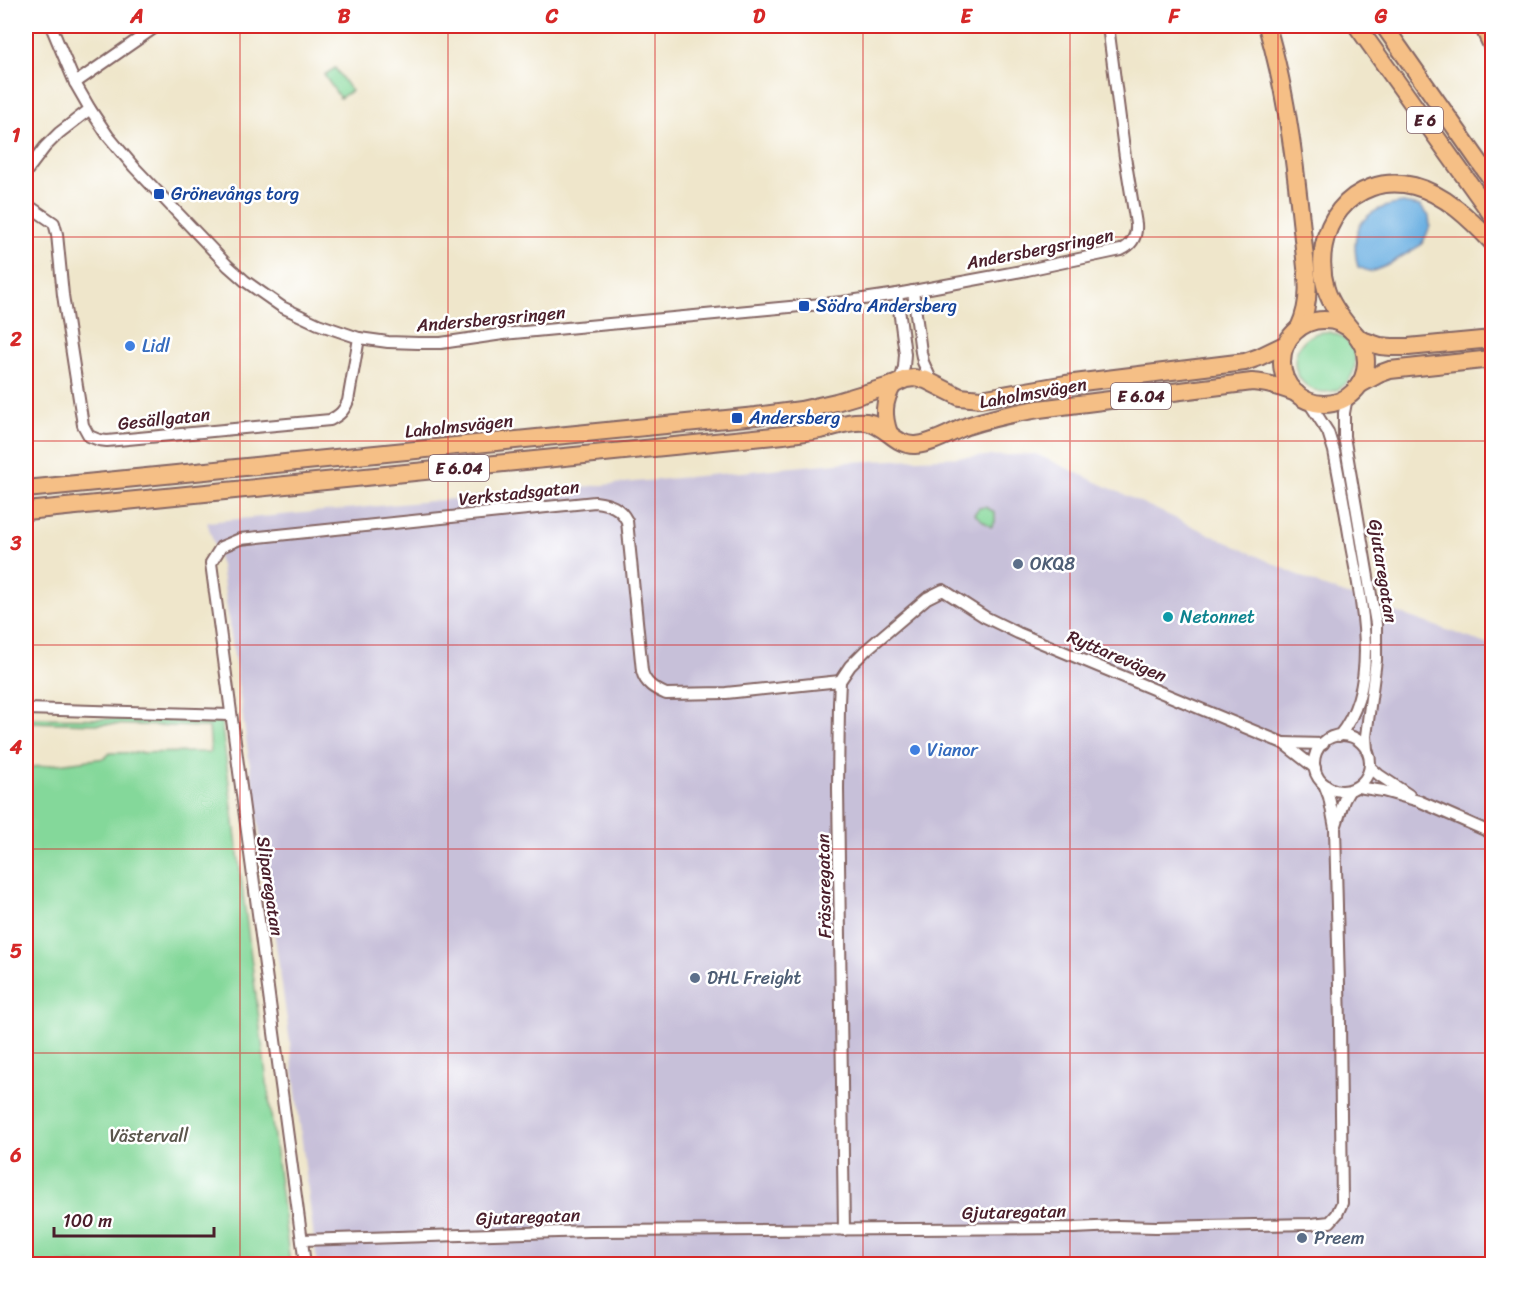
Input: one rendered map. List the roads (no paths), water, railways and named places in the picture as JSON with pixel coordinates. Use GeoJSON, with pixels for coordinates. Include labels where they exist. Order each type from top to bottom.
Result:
{"type":"FeatureCollection","features":[{"type":"Feature","properties":{"kind":"highway"},"geometry":{"type":"LineString","coordinates":[[1267,26],[1275,52],[1287,119],[1307,278],[1307,306],[1299,328]]}},
{"type":"Feature","properties":{"kind":"highway","name":"E 6"},"geometry":{"type":"LineString","coordinates":[[1357,26],[1492,215]]}},
{"type":"Feature","properties":{"kind":"highway","name":"E 6"},"geometry":{"type":"LineString","coordinates":[[1384,26],[1492,180]]}},
{"type":"Feature","properties":{"kind":"highway"},"geometry":{"type":"LineString","coordinates":[[1483,26],[1492,46]]}},
{"type":"Feature","properties":{"kind":"highway"},"geometry":{"type":"LineString","coordinates":[[1359,385],[1365,370],[1365,354],[1356,335],[1342,320],[1329,296],[1323,274],[1323,246],[1330,224],[1343,205],[1363,191],[1389,183],[1416,187],[1431,193],[1465,215],[1492,242]]}},
{"type":"Feature","properties":{"kind":"highway"},"geometry":{"type":"LineString","coordinates":[[1299,328],[1311,322],[1323,320],[1336,322],[1356,335],[1380,346],[1400,347],[1492,339]]}},
{"type":"Feature","properties":{"kind":"highway","name":"Laholmsvägen"},"geometry":{"type":"LineString","coordinates":[[26,489],[756,416],[801,410],[836,402],[906,379],[919,378],[960,397],[981,399],[1066,384],[1245,362],[1286,344],[1299,328]]}},
{"type":"Feature","properties":{"kind":"highway"},"geometry":{"type":"LineString","coordinates":[[1286,344],[1283,370],[1288,383],[1302,397]]}},
{"type":"Feature","properties":{"kind":"highway"},"geometry":{"type":"LineString","coordinates":[[1347,397],[1359,385],[1390,370],[1492,359]]}},
{"type":"Feature","properties":{"kind":"highway","name":"Laholmsvägen"},"geometry":{"type":"LineString","coordinates":[[26,511],[784,435],[821,430],[847,423],[874,424],[902,442],[915,445],[930,442],[966,427],[1012,413],[1252,381],[1280,386],[1315,403],[1335,403],[1347,397]]}},
{"type":"Feature","properties":{"kind":"highway"},"geometry":{"type":"LineString","coordinates":[[889,434],[884,409],[885,401],[896,383]]}},
{"type":"Feature","properties":{"kind":"street","name":"Andersbergsringen"},"geometry":{"type":"LineString","coordinates":[[51,26],[75,82],[108,136],[134,167],[245,281],[282,307],[318,324],[359,338],[388,342],[441,343],[503,334],[782,308],[897,294],[1117,252],[1130,245],[1135,236],[1136,224],[1108,26]]}},
{"type":"Feature","properties":{"kind":"street"},"geometry":{"type":"LineString","coordinates":[[75,82],[158,26]]}},
{"type":"Feature","properties":{"kind":"street"},"geometry":{"type":"LineString","coordinates":[[26,172],[58,133],[90,109]]}},
{"type":"Feature","properties":{"kind":"street","name":"Gesällgatan"},"geometry":{"type":"LineString","coordinates":[[26,204],[54,223],[57,234],[63,295],[83,425],[88,436],[107,441],[330,420],[339,416],[348,401],[359,338]]}},
{"type":"Feature","properties":{"kind":"street"},"geometry":{"type":"LineString","coordinates":[[913,291],[923,362],[933,384]]}},
{"type":"Feature","properties":{"kind":"street"},"geometry":{"type":"LineString","coordinates":[[896,383],[904,366],[905,354],[897,294]]}},
{"type":"Feature","properties":{"kind":"street","name":"Gjutaregatan"},"geometry":{"type":"LineString","coordinates":[[1302,397],[1328,432],[1334,451],[1364,621],[1363,677],[1350,722],[1339,736]]}},
{"type":"Feature","properties":{"kind":"street","name":"Gjutaregatan"},"geometry":{"type":"LineString","coordinates":[[1347,397],[1344,436],[1376,624],[1376,660],[1366,736],[1367,750]]}},
{"type":"Feature","properties":{"kind":"street","name":"Verkstadsgatan"},"geometry":{"type":"LineString","coordinates":[[230,715],[211,563],[221,547],[240,539],[595,502],[615,506],[627,521],[642,671],[644,679],[650,685],[666,694],[726,693],[840,681]]}},
{"type":"Feature","properties":{"kind":"street","name":"Ryttarevägen"},"geometry":{"type":"LineString","coordinates":[[840,681],[850,666],[866,650],[927,598],[943,590],[985,617],[1018,633],[1283,743],[1315,768],[1324,784]]}},
{"type":"Feature","properties":{"kind":"street","name":"Fräsaregatan"},"geometry":{"type":"LineString","coordinates":[[840,681],[838,789],[844,1230]]}},
{"type":"Feature","properties":{"kind":"street"},"geometry":{"type":"LineString","coordinates":[[26,709],[230,715]]}},
{"type":"Feature","properties":{"kind":"street","name":"Sliparegatan"},"geometry":{"type":"LineString","coordinates":[[230,715],[305,1264]]}},
{"type":"Feature","properties":{"kind":"street"},"geometry":{"type":"LineString","coordinates":[[1339,736],[1347,736],[1362,744],[1370,759],[1368,775],[1353,789]]}},
{"type":"Feature","properties":{"kind":"street","name":"Ryttarevägen"},"geometry":{"type":"LineString","coordinates":[[1283,743],[1323,744],[1339,736]]}},
{"type":"Feature","properties":{"kind":"street"},"geometry":{"type":"LineString","coordinates":[[1315,768],[1315,759],[1323,744]]}},
{"type":"Feature","properties":{"kind":"street"},"geometry":{"type":"LineString","coordinates":[[1370,768],[1419,801]]}},
{"type":"Feature","properties":{"kind":"street"},"geometry":{"type":"LineString","coordinates":[[1324,784],[1340,791],[1353,789],[1383,791],[1419,801],[1492,833]]}},
{"type":"Feature","properties":{"kind":"street","name":"Gjutaregatan"},"geometry":{"type":"LineString","coordinates":[[302,1240],[590,1232],[1168,1227],[1330,1222],[1342,1203],[1340,1024],[1335,828],[1324,784]]}},
{"type":"Feature","properties":{"kind":"street","name":"Gjutaregatan"},"geometry":{"type":"LineString","coordinates":[[1335,828],[1340,811],[1353,789]]}},
{"type":"Feature","properties":{"kind":"water"},"geometry":{"type":"Polygon","coordinates":[[[1403,203],[1420,206],[1429,216],[1430,226],[1421,245],[1386,266],[1371,272],[1358,267],[1355,241],[1362,222],[1378,210],[1403,203]]]}},
{"type":"Feature","properties":{"kind":"place","name":"Grönevångs torg"},"geometry":{"type":"Point","coordinates":[159,194]}},
{"type":"Feature","properties":{"kind":"place","name":"Södra Andersberg"},"geometry":{"type":"Point","coordinates":[804,306]}},
{"type":"Feature","properties":{"kind":"place","name":"Lidl"},"geometry":{"type":"Point","coordinates":[130,346]}},
{"type":"Feature","properties":{"kind":"place","name":"Andersberg"},"geometry":{"type":"Point","coordinates":[737,418]}},
{"type":"Feature","properties":{"kind":"place","name":"OKQ8"},"geometry":{"type":"Point","coordinates":[1018,564]}},
{"type":"Feature","properties":{"kind":"place","name":"Netonnet"},"geometry":{"type":"Point","coordinates":[1168,617]}},
{"type":"Feature","properties":{"kind":"place","name":"Vianor"},"geometry":{"type":"Point","coordinates":[915,750]}},
{"type":"Feature","properties":{"kind":"place","name":"DHL Freight"},"geometry":{"type":"Point","coordinates":[695,978]}},
{"type":"Feature","properties":{"kind":"place","name":"Preem"},"geometry":{"type":"Point","coordinates":[1302,1238]}},
{"type":"Feature","properties":{"kind":"park label","name":"Västervall"},"geometry":{"type":"Point","coordinates":[149,1136]}}]}
